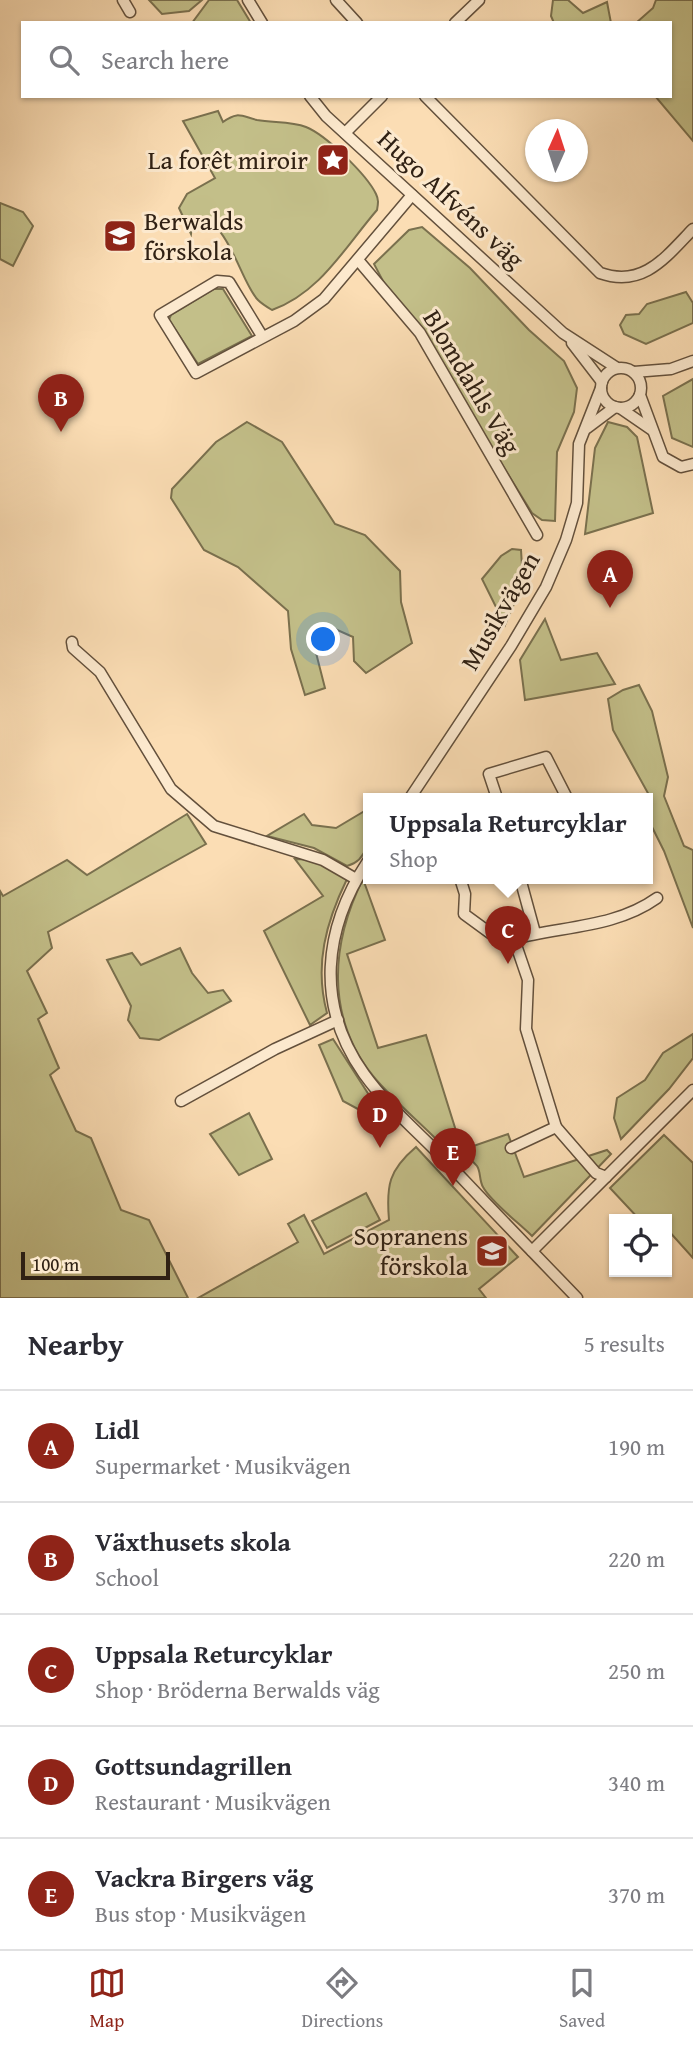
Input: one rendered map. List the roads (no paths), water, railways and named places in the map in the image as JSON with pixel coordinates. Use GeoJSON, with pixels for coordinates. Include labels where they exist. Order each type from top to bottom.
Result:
{"type":"FeatureCollection","features":[{"type":"Feature","properties":{"kind":"street"},"geometry":{"type":"LineString","coordinates":[[124,0],[130,12]]}},
{"type":"Feature","properties":{"kind":"street"},"geometry":{"type":"LineString","coordinates":[[248,0],[261,21]]}},
{"type":"Feature","properties":{"kind":"street"},"geometry":{"type":"LineString","coordinates":[[336,0],[355,21]]}},
{"type":"Feature","properties":{"kind":"street"},"geometry":{"type":"LineString","coordinates":[[457,21],[479,0]]}},
{"type":"Feature","properties":{"kind":"street","name":"Hugo Alfvéns väg"},"geometry":{"type":"LineString","coordinates":[[312,98],[345,133],[563,333],[617,368]]}},
{"type":"Feature","properties":{"kind":"street"},"geometry":{"type":"LineString","coordinates":[[345,133],[380,98]]}},
{"type":"Feature","properties":{"kind":"street"},"geometry":{"type":"LineString","coordinates":[[427,98],[600,273],[618,279],[636,277],[689,241],[693,229]]}},
{"type":"Feature","properties":{"kind":"street"},"geometry":{"type":"LineString","coordinates":[[262,336],[229,282],[217,281],[160,315],[196,373],[294,321],[324,299],[412,195]]}},
{"type":"Feature","properties":{"kind":"street","name":"Blomdahls Väg"},"geometry":{"type":"LineString","coordinates":[[358,260],[420,333],[537,535]]}},
{"type":"Feature","properties":{"kind":"street","name":"Hugo Alfvéns väg"},"geometry":{"type":"LineString","coordinates":[[563,333],[602,385]]}},
{"type":"Feature","properties":{"kind":"street"},"geometry":{"type":"LineString","coordinates":[[652,430],[606,400],[602,385],[610,372],[617,368],[634,372],[671,369],[693,361]]}},
{"type":"Feature","properties":{"kind":"street"},"geometry":{"type":"LineString","coordinates":[[585,430],[618,407],[631,405],[641,391],[671,369]]}},
{"type":"Feature","properties":{"kind":"street"},"geometry":{"type":"LineString","coordinates":[[634,372],[663,457],[681,467],[693,464]]}},
{"type":"Feature","properties":{"kind":"street","name":"Musikvägen"},"geometry":{"type":"LineString","coordinates":[[413,793],[511,646],[545,587],[566,541],[577,503],[579,444],[602,385]]}},
{"type":"Feature","properties":{"kind":"street"},"geometry":{"type":"LineString","coordinates":[[72,642],[73,648],[100,672],[171,789],[214,826],[323,860],[356,879]]}},
{"type":"Feature","properties":{"kind":"street"},"geometry":{"type":"LineString","coordinates":[[495,793],[489,774],[546,758],[564,793]]}},
{"type":"Feature","properties":{"kind":"street"},"geometry":{"type":"LineString","coordinates":[[363,868],[341,909],[331,946],[332,1002],[351,1053],[388,1104],[577,1298]]}},
{"type":"Feature","properties":{"kind":"street"},"geometry":{"type":"LineString","coordinates":[[462,884],[465,894],[464,914],[490,933],[513,939],[614,919],[638,911],[657,898]]}},
{"type":"Feature","properties":{"kind":"street"},"geometry":{"type":"LineString","coordinates":[[522,884],[536,933]]}},
{"type":"Feature","properties":{"kind":"street"},"geometry":{"type":"LineString","coordinates":[[513,939],[527,980],[526,1029],[556,1126],[596,1173],[606,1177]]}},
{"type":"Feature","properties":{"kind":"street"},"geometry":{"type":"LineString","coordinates":[[181,1101],[275,1049],[338,1020]]}},
{"type":"Feature","properties":{"kind":"street"},"geometry":{"type":"LineString","coordinates":[[532,1251],[693,1090]]}},
{"type":"Feature","properties":{"kind":"street"},"geometry":{"type":"LineString","coordinates":[[511,1148],[556,1126]]}},
{"type":"Feature","properties":{"kind":"place","name":"La forêt miroir"},"geometry":{"type":"Point","coordinates":[333,160]}},
{"type":"Feature","properties":{"kind":"place","name":"Berwalds förskola"},"geometry":{"type":"Point","coordinates":[120,236]}},
{"type":"Feature","properties":{"kind":"place","name":"Växthusets skola"},"geometry":{"type":"Point","coordinates":[61,432]}},
{"type":"Feature","properties":{"kind":"place","name":"Lidl"},"geometry":{"type":"Point","coordinates":[610,608]}},
{"type":"Feature","properties":{"kind":"place","name":"Uppsala Returcyklar"},"geometry":{"type":"Point","coordinates":[508,964]}},
{"type":"Feature","properties":{"kind":"place","name":"Gottsundagrillen"},"geometry":{"type":"Point","coordinates":[380,1148]}},
{"type":"Feature","properties":{"kind":"place","name":"Vackra Birgers väg"},"geometry":{"type":"Point","coordinates":[453,1186]}},
{"type":"Feature","properties":{"kind":"place","name":"Sopranens förskola"},"geometry":{"type":"Point","coordinates":[492,1251]}}]}
